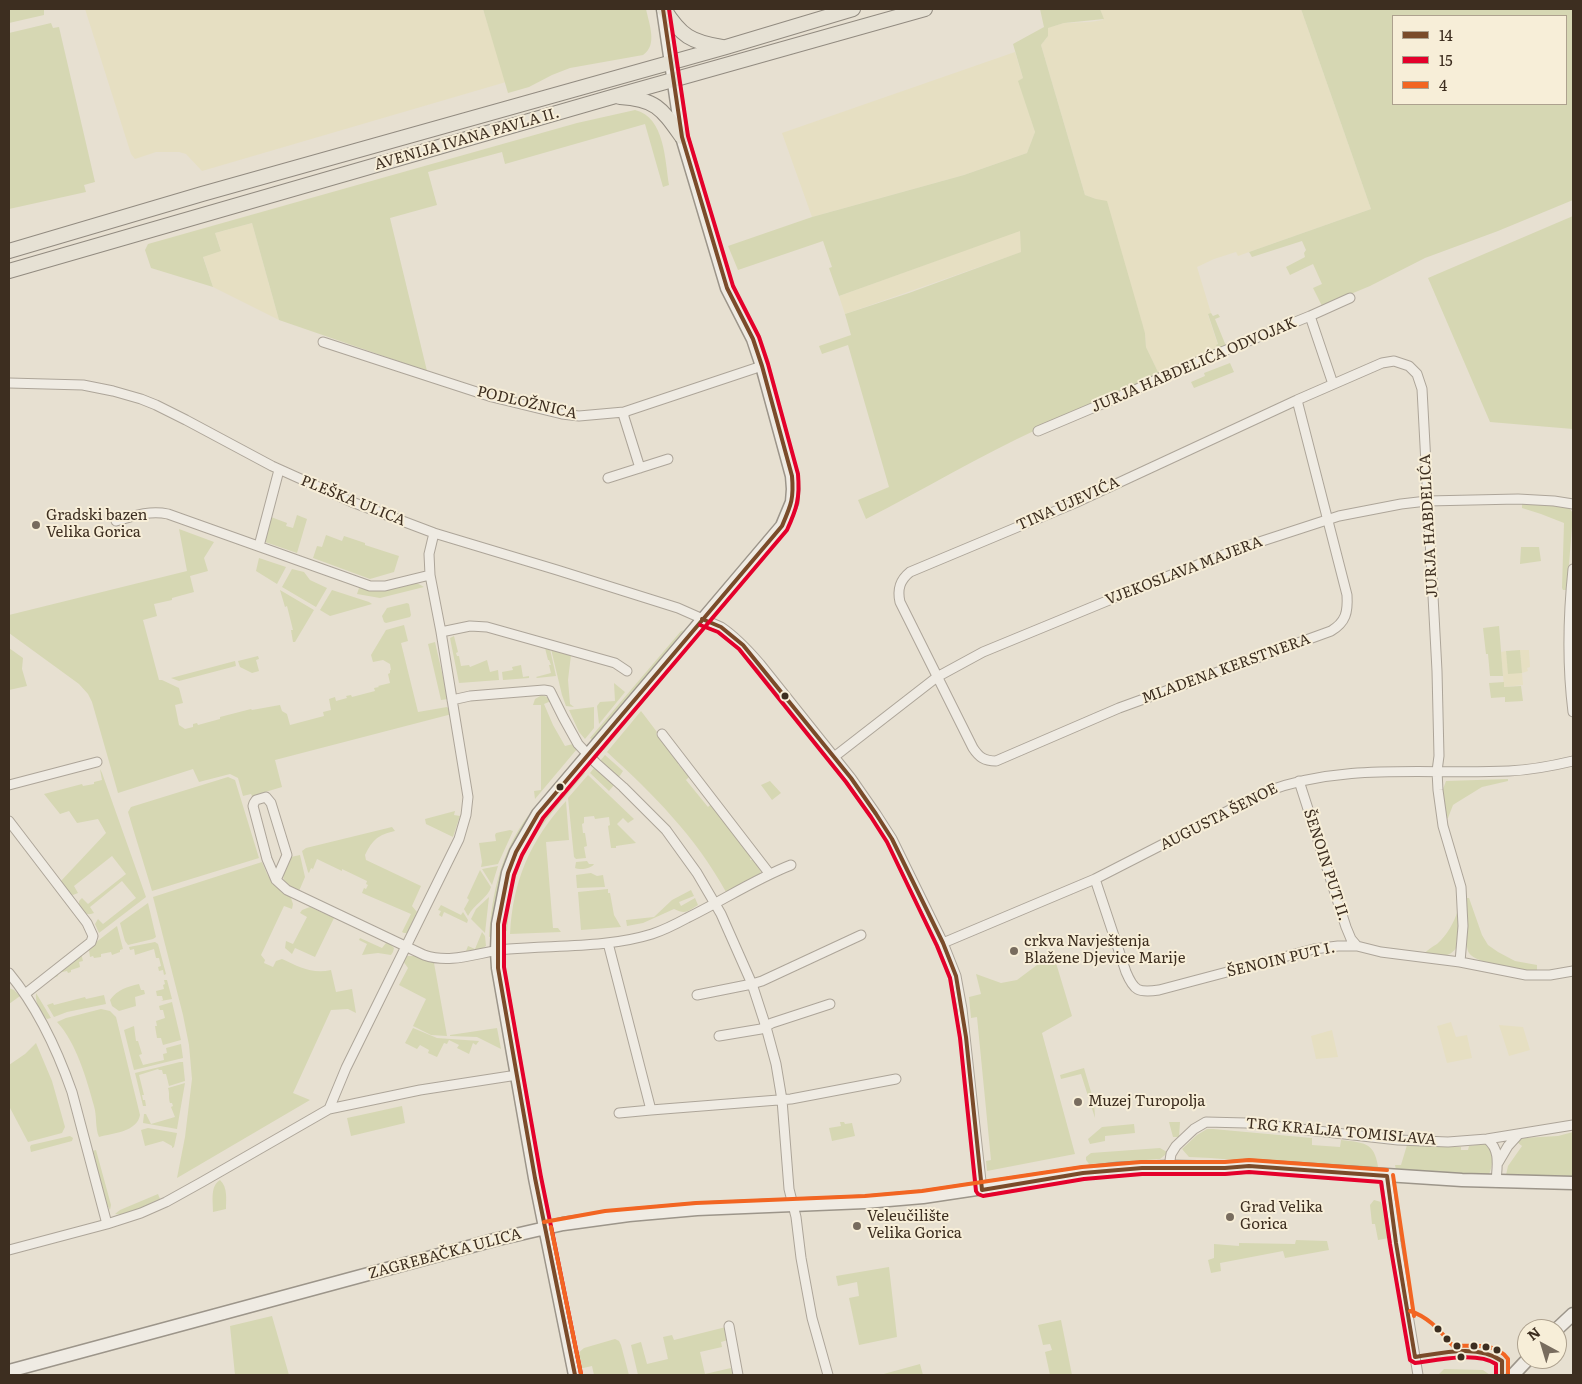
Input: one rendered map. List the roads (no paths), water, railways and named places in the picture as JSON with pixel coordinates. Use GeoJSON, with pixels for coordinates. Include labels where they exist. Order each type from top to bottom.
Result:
{"type":"FeatureCollection","features":[{"type":"Feature","properties":{"kind":"main road"},"geometry":{"type":"LineString","coordinates":[[664,9],[676,26],[689,38],[726,47]]}},
{"type":"Feature","properties":{"kind":"main road"},"geometry":{"type":"LineString","coordinates":[[575,1375],[545,1228],[498,968],[498,924],[501,901],[508,873],[516,852],[538,814],[777,533],[787,516],[792,502],[793,489],[792,476],[762,366],[752,339],[727,288],[682,137],[664,9]]}},
{"type":"Feature","properties":{"kind":"main road","name":"AVENIJA IVANA PAVLA II."},"geometry":{"type":"LineString","coordinates":[[9,251],[202,194],[726,47],[853,9]]}},
{"type":"Feature","properties":{"kind":"main road","name":"AVENIJA IVANA PAVLA II."},"geometry":{"type":"LineString","coordinates":[[9,271],[925,9]]}},
{"type":"Feature","properties":{"kind":"main road"},"geometry":{"type":"LineString","coordinates":[[612,97],[638,99],[654,104],[682,137]]}},
{"type":"Feature","properties":{"kind":"main road"},"geometry":{"type":"LineString","coordinates":[[982,1190],[1082,1173],[1118,1169],[1248,1166],[1496,1182],[1573,1183]]}},
{"type":"Feature","properties":{"kind":"main road","name":"ZAGREBAČKA ULICA"},"geometry":{"type":"LineString","coordinates":[[9,1370],[545,1228],[606,1217],[697,1208],[865,1202],[982,1190]]}},
{"type":"Feature","properties":{"kind":"street","name":"JURJA HABDELIĆA ODVOJAK"},"geometry":{"type":"LineString","coordinates":[[1038,431],[1170,373],[1350,298]]}},
{"type":"Feature","properties":{"kind":"street"},"geometry":{"type":"LineString","coordinates":[[1310,316],[1333,384]]}},
{"type":"Feature","properties":{"kind":"street","name":"PODLOŽNICA"},"geometry":{"type":"LineString","coordinates":[[323,342],[492,397],[562,414],[579,416],[624,412],[762,366]]}},
{"type":"Feature","properties":{"kind":"street","name":"JURJA HABDELIĆA"},"geometry":{"type":"LineString","coordinates":[[1333,384],[1373,366],[1394,361],[1404,363],[1414,369],[1422,389],[1437,672],[1438,790],[1443,826],[1461,887],[1464,926],[1460,962]]}},
{"type":"Feature","properties":{"kind":"street","name":"PLEŠKA ULICA"},"geometry":{"type":"LineString","coordinates":[[9,383],[74,384],[125,394],[164,408],[279,470],[352,502],[434,533],[659,602],[721,627],[748,650],[861,792],[892,839],[943,943],[956,976],[962,1009],[982,1190]]}},
{"type":"Feature","properties":{"kind":"street","name":"TINA UJEVIĆA"},"geometry":{"type":"LineString","coordinates":[[937,677],[898,595],[903,578],[910,572],[1075,503],[1333,384]]}},
{"type":"Feature","properties":{"kind":"street","name":"MLADENA KERSTNERA"},"geometry":{"type":"LineString","coordinates":[[937,677],[977,754],[988,761],[996,761],[1119,708],[1338,627],[1343,621],[1348,608],[1347,595],[1297,400]]}},
{"type":"Feature","properties":{"kind":"street"},"geometry":{"type":"LineString","coordinates":[[624,412],[640,468]]}},
{"type":"Feature","properties":{"kind":"street"},"geometry":{"type":"LineString","coordinates":[[608,478],[668,459]]}},
{"type":"Feature","properties":{"kind":"street"},"geometry":{"type":"LineString","coordinates":[[259,546],[279,470]]}},
{"type":"Feature","properties":{"kind":"street","name":"VJEKOSLAVA MAJERA"},"geometry":{"type":"LineString","coordinates":[[834,757],[937,677],[983,652],[1144,585],[1247,546],[1361,511],[1427,501],[1518,498],[1573,504]]}},
{"type":"Feature","properties":{"kind":"street"},"geometry":{"type":"LineString","coordinates":[[116,521],[150,512],[160,512],[370,586],[385,586],[430,575]]}},
{"type":"Feature","properties":{"kind":"street"},"geometry":{"type":"LineString","coordinates":[[329,1109],[346,1068],[458,839],[468,806],[441,632],[430,575],[429,554],[434,533]]}},
{"type":"Feature","properties":{"kind":"street"},"geometry":{"type":"LineString","coordinates":[[1573,569],[1568,648],[1573,712]]}},
{"type":"Feature","properties":{"kind":"street"},"geometry":{"type":"LineString","coordinates":[[441,632],[470,626],[486,627],[615,663],[627,671]]}},
{"type":"Feature","properties":{"kind":"street"},"geometry":{"type":"LineString","coordinates":[[452,700],[470,696],[547,690],[552,694],[578,744],[666,830],[693,867],[716,904],[752,984],[776,1064],[782,1100],[789,1189],[812,1318],[828,1375]]}},
{"type":"Feature","properties":{"kind":"street"},"geometry":{"type":"LineString","coordinates":[[662,734],[769,873]]}},
{"type":"Feature","properties":{"kind":"street","name":"AUGUSTA ŠENOE"},"geometry":{"type":"LineString","coordinates":[[943,943],[1095,880],[1265,792],[1299,781],[1321,776],[1358,772],[1509,771],[1547,767],[1573,761]]}},
{"type":"Feature","properties":{"kind":"street"},"geometry":{"type":"LineString","coordinates":[[9,785],[97,762]]}},
{"type":"Feature","properties":{"kind":"street","name":"ŠENOIN PUT II."},"geometry":{"type":"LineString","coordinates":[[1299,781],[1346,927],[1351,939],[1357,946]]}},
{"type":"Feature","properties":{"kind":"street"},"geometry":{"type":"LineString","coordinates":[[276,880],[287,855],[271,803],[266,798],[260,798],[253,806],[267,859],[276,880],[287,890],[406,947],[441,959],[459,958],[507,949],[608,943],[641,937],[660,931],[716,904],[769,873],[792,865]]}},
{"type":"Feature","properties":{"kind":"street"},"geometry":{"type":"LineString","coordinates":[[9,821],[87,923],[93,936],[91,942],[25,994]]}},
{"type":"Feature","properties":{"kind":"street","name":"ŠENOIN PUT I."},"geometry":{"type":"LineString","coordinates":[[1095,880],[1126,972],[1130,982],[1139,991],[1159,990],[1326,947],[1338,946],[1357,946],[1382,952],[1460,962],[1526,975],[1550,975],[1573,971]]}},
{"type":"Feature","properties":{"kind":"street"},"geometry":{"type":"LineString","coordinates":[[698,995],[762,981],[861,935]]}},
{"type":"Feature","properties":{"kind":"street"},"geometry":{"type":"LineString","coordinates":[[608,943],[651,1110]]}},
{"type":"Feature","properties":{"kind":"street"},"geometry":{"type":"LineString","coordinates":[[9,973],[25,994],[46,1028],[72,1092],[107,1224]]}},
{"type":"Feature","properties":{"kind":"street"},"geometry":{"type":"LineString","coordinates":[[720,1036],[766,1027],[772,1022],[830,1004]]}},
{"type":"Feature","properties":{"kind":"street"},"geometry":{"type":"LineString","coordinates":[[9,1250],[107,1224],[141,1213],[166,1202],[329,1109],[420,1090],[518,1075]]}},
{"type":"Feature","properties":{"kind":"street"},"geometry":{"type":"LineString","coordinates":[[619,1113],[782,1100],[896,1079]]}},
{"type":"Feature","properties":{"kind":"street","name":"TRG KRALJA TOMISLAVA"},"geometry":{"type":"LineString","coordinates":[[1169,1167],[1171,1154],[1176,1146],[1200,1124],[1214,1121],[1398,1140],[1464,1142],[1573,1125]]}},
{"type":"Feature","properties":{"kind":"street"},"geometry":{"type":"LineString","coordinates":[[1498,1165],[1504,1152],[1518,1135]]}},
{"type":"Feature","properties":{"kind":"street"},"geometry":{"type":"LineString","coordinates":[[1487,1139],[1496,1149],[1498,1165],[1496,1182]]}},
{"type":"Feature","properties":{"kind":"street"},"geometry":{"type":"LineString","coordinates":[[1388,1176],[1395,1234],[1418,1375]]}},
{"type":"Feature","properties":{"kind":"street"},"geometry":{"type":"LineString","coordinates":[[730,1326],[738,1375]]}},
{"type":"Feature","properties":{"kind":"place","name":"Gradski bazen Velika Gorica"},"geometry":{"type":"Point","coordinates":[36,525]}},
{"type":"Feature","properties":{"kind":"place","name":"crkva Navještenja Blažene Djevice Marije"},"geometry":{"type":"Point","coordinates":[1014,951]}},
{"type":"Feature","properties":{"kind":"place","name":"Muzej Turopolja"},"geometry":{"type":"Point","coordinates":[1078,1102]}},
{"type":"Feature","properties":{"kind":"place","name":"Grad Velika Gorica"},"geometry":{"type":"Point","coordinates":[1230,1217]}},
{"type":"Feature","properties":{"kind":"place","name":"Veleučilište Velika Gorica"},"geometry":{"type":"Point","coordinates":[857,1226]}}]}
